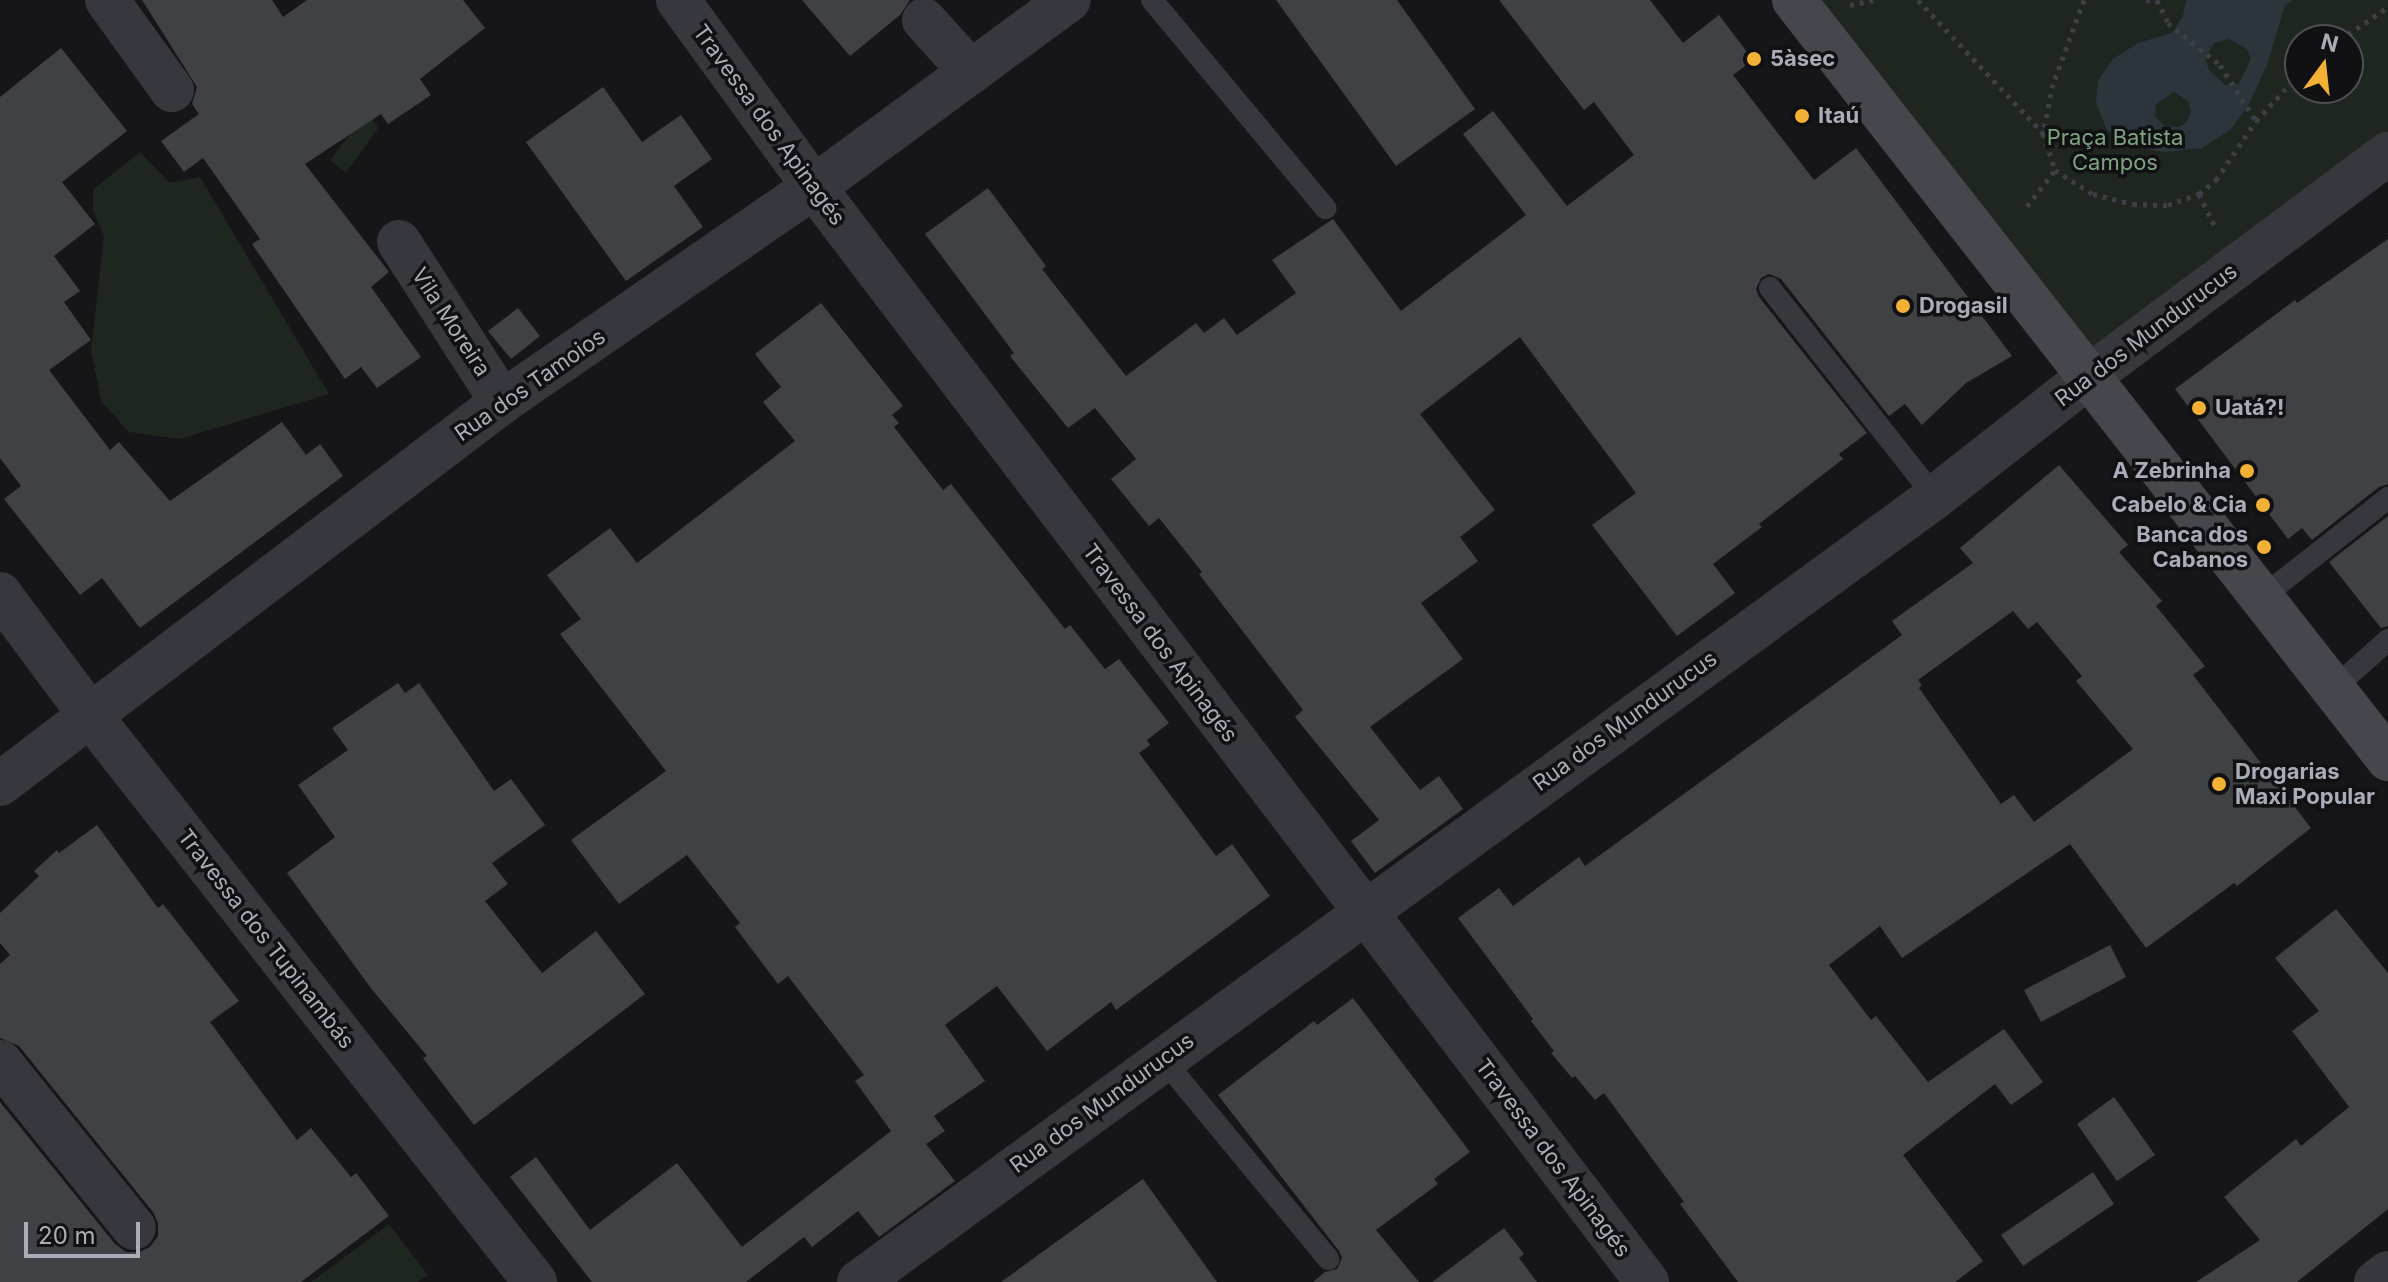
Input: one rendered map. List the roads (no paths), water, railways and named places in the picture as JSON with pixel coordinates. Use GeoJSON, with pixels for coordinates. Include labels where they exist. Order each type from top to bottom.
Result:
{"type":"FeatureCollection","features":[{"type":"Feature","properties":{"kind":"main road"},"geometry":{"type":"LineString","coordinates":[[1794,0],[2388,759]]}},
{"type":"Feature","properties":{"kind":"street"},"geometry":{"type":"LineString","coordinates":[[107,0],[172,90]]}},
{"type":"Feature","properties":{"kind":"street","name":"Travessa dos Apinagés"},"geometry":{"type":"LineString","coordinates":[[678,0],[814,187],[1647,1282]]}},
{"type":"Feature","properties":{"kind":"street","name":"Rua dos Tamoios"},"geometry":{"type":"LineString","coordinates":[[0,784],[502,402],[814,187],[1069,0]]}},
{"type":"Feature","properties":{"kind":"street"},"geometry":{"type":"LineString","coordinates":[[924,20],[971,72]]}},
{"type":"Feature","properties":{"kind":"street","name":"Rua dos Mundurucus"},"geometry":{"type":"LineString","coordinates":[[859,1282],[1366,909],[1935,497],[2087,378],[2388,154]]}},
{"type":"Feature","properties":{"kind":"street","name":"Vila Moreira"},"geometry":{"type":"LineString","coordinates":[[399,242],[502,402]]}},
{"type":"Feature","properties":{"kind":"street","name":"Travessa dos Tupinambás"},"geometry":{"type":"LineString","coordinates":[[0,594],[90,715],[535,1282]]}},
{"type":"Feature","properties":{"kind":"street"},"geometry":{"type":"LineString","coordinates":[[0,1062],[134,1228]]}},
{"type":"Feature","properties":{"kind":"street"},"geometry":{"type":"LineString","coordinates":[[2376,1282],[2388,1273]]}},
{"type":"Feature","properties":{"kind":"lane"},"geometry":{"type":"LineString","coordinates":[[1152,0],[1325,208]]}},
{"type":"Feature","properties":{"kind":"lane"},"geometry":{"type":"LineString","coordinates":[[1770,288],[1935,497]]}},
{"type":"Feature","properties":{"kind":"lane"},"geometry":{"type":"LineString","coordinates":[[2261,598],[2388,498]]}},
{"type":"Feature","properties":{"kind":"lane"},"geometry":{"type":"LineString","coordinates":[[2333,689],[2388,640]]}},
{"type":"Feature","properties":{"kind":"lane"},"geometry":{"type":"LineString","coordinates":[[1162,1058],[1328,1259]]}},
{"type":"Feature","properties":{"kind":"place","name":"5àsec"},"geometry":{"type":"Point","coordinates":[1754,59]}},
{"type":"Feature","properties":{"kind":"place","name":"Itaú"},"geometry":{"type":"Point","coordinates":[1802,116]}},
{"type":"Feature","properties":{"kind":"place","name":"Drogasil"},"geometry":{"type":"Point","coordinates":[1903,306]}},
{"type":"Feature","properties":{"kind":"place","name":"Uatá?!"},"geometry":{"type":"Point","coordinates":[2199,408]}},
{"type":"Feature","properties":{"kind":"place","name":"A Zebrinha"},"geometry":{"type":"Point","coordinates":[2247,471]}},
{"type":"Feature","properties":{"kind":"place","name":"Cabelo & Cia"},"geometry":{"type":"Point","coordinates":[2263,505]}},
{"type":"Feature","properties":{"kind":"place","name":"Banca dos Cabanos"},"geometry":{"type":"Point","coordinates":[2264,547]}},
{"type":"Feature","properties":{"kind":"place","name":"Drogarias Maxi Popular"},"geometry":{"type":"Point","coordinates":[2219,784]}},
{"type":"Feature","properties":{"kind":"park label","name":"Praça Batista Campos"},"geometry":{"type":"Point","coordinates":[2115,150]}}]}
